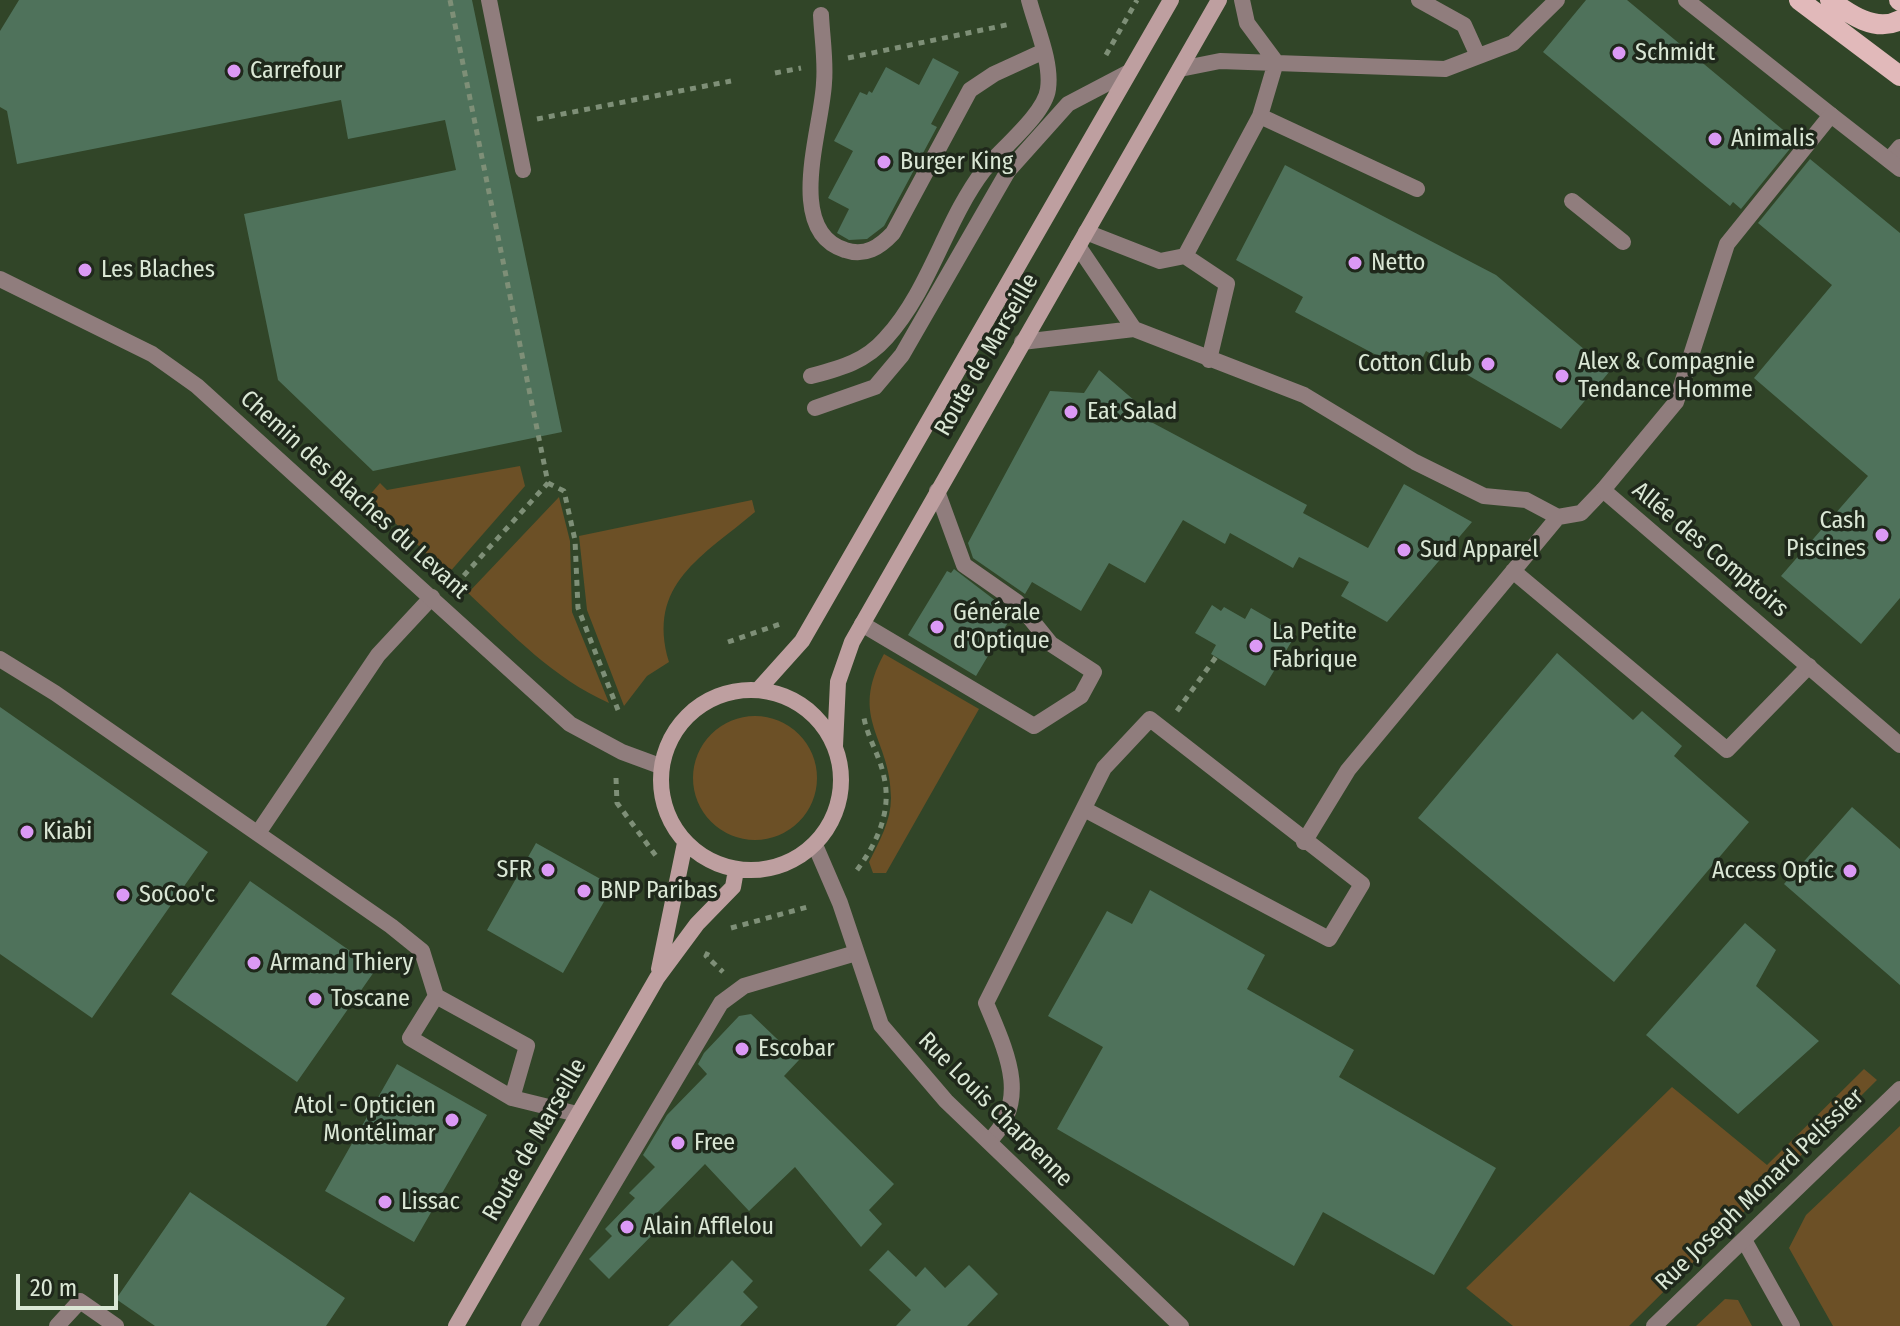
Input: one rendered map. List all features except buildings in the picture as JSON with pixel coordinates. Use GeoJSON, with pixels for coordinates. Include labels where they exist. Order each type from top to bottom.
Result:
{"type":"FeatureCollection","features":[{"type":"Feature","properties":{"kind":"main road","name":"Route de Marseille"},"geometry":{"type":"LineString","coordinates":[[758,690],[802,641],[1171,0]]}},
{"type":"Feature","properties":{"kind":"main road","name":"Route de Marseille"},"geometry":{"type":"LineString","coordinates":[[835,746],[838,682],[862,624],[1219,0]]}},
{"type":"Feature","properties":{"kind":"main road"},"geometry":{"type":"LineString","coordinates":[[1799,0],[1900,76]]}},
{"type":"Feature","properties":{"kind":"main road"},"geometry":{"type":"LineString","coordinates":[[1830,0],[1857,19],[1892,24],[1900,20]]}},
{"type":"Feature","properties":{"kind":"main road"},"geometry":{"type":"LineString","coordinates":[[758,690],[775,692],[801,704],[821,722],[835,746],[841,772],[840,799],[831,824],[815,845],[792,861],[765,870],[736,870],[709,860],[685,843],[669,820],[661,794],[660,766],[679,724],[695,708],[720,694],[758,690]]}},
{"type":"Feature","properties":{"kind":"main road"},"geometry":{"type":"LineString","coordinates":[[657,978],[685,843]]}},
{"type":"Feature","properties":{"kind":"main road"},"geometry":{"type":"LineString","coordinates":[[657,978],[697,924],[733,887],[736,870]]}},
{"type":"Feature","properties":{"kind":"main road","name":"Route de Marseille"},"geometry":{"type":"LineString","coordinates":[[456,1326],[657,978]]}},
{"type":"Feature","properties":{"kind":"street"},"geometry":{"type":"LineString","coordinates":[[489,0],[523,170]]}},
{"type":"Feature","properties":{"kind":"street"},"geometry":{"type":"LineString","coordinates":[[811,376],[853,365],[887,338],[983,171],[1039,109],[1048,91],[1029,0]]}},
{"type":"Feature","properties":{"kind":"street"},"geometry":{"type":"LineString","coordinates":[[1242,0],[1247,23],[1276,62]]}},
{"type":"Feature","properties":{"kind":"street"},"geometry":{"type":"LineString","coordinates":[[1419,0],[1464,25],[1478,56]]}},
{"type":"Feature","properties":{"kind":"street"},"geometry":{"type":"LineString","coordinates":[[1180,69],[1220,61],[1445,69],[1513,43],[1557,0]]}},
{"type":"Feature","properties":{"kind":"street"},"geometry":{"type":"LineString","coordinates":[[1686,0],[1831,115],[1896,158]]}},
{"type":"Feature","properties":{"kind":"street"},"geometry":{"type":"LineString","coordinates":[[821,15],[825,81],[809,197],[819,233],[834,247],[850,252],[880,247],[893,233],[970,90],[994,74],[1042,52]]}},
{"type":"Feature","properties":{"kind":"street"},"geometry":{"type":"LineString","coordinates":[[1185,256],[1260,116],[1276,62]]}},
{"type":"Feature","properties":{"kind":"street"},"geometry":{"type":"LineString","coordinates":[[815,408],[875,387],[902,355],[1008,171],[1068,104],[1129,72]]}},
{"type":"Feature","properties":{"kind":"street","name":"Allée des Comptoirs"},"geometry":{"type":"LineString","coordinates":[[1831,115],[1727,244],[1676,402],[1603,490],[1900,745]]}},
{"type":"Feature","properties":{"kind":"street"},"geometry":{"type":"LineString","coordinates":[[1260,116],[1417,189]]}},
{"type":"Feature","properties":{"kind":"street"},"geometry":{"type":"LineString","coordinates":[[1572,201],[1623,242]]}},
{"type":"Feature","properties":{"kind":"street"},"geometry":{"type":"LineString","coordinates":[[1082,239],[1160,261],[1185,256],[1227,284],[1209,360]]}},
{"type":"Feature","properties":{"kind":"street"},"geometry":{"type":"LineString","coordinates":[[1082,239],[1134,329]]}},
{"type":"Feature","properties":{"kind":"street","name":"Chemin des Blaches du Levant"},"geometry":{"type":"LineString","coordinates":[[0,279],[152,354],[197,386],[570,724],[622,752],[660,766]]}},
{"type":"Feature","properties":{"kind":"street"},"geometry":{"type":"LineString","coordinates":[[1022,342],[1134,329],[1304,395],[1415,462],[1484,496],[1526,500],[1558,517],[1581,513],[1603,490]]}},
{"type":"Feature","properties":{"kind":"street"},"geometry":{"type":"LineString","coordinates":[[862,624],[1034,726],[1081,696],[1094,672],[1051,644],[1017,602],[964,565],[937,491]]}},
{"type":"Feature","properties":{"kind":"street"},"geometry":{"type":"LineString","coordinates":[[1304,842],[1348,770],[1558,517]]}},
{"type":"Feature","properties":{"kind":"street"},"geometry":{"type":"LineString","coordinates":[[1513,571],[1727,750],[1809,666]]}},
{"type":"Feature","properties":{"kind":"street"},"geometry":{"type":"LineString","coordinates":[[258,833],[378,655],[432,597]]}},
{"type":"Feature","properties":{"kind":"street"},"geometry":{"type":"LineString","coordinates":[[0,659],[258,833],[422,951],[436,996],[527,1046],[520,1100]]}},
{"type":"Feature","properties":{"kind":"street"},"geometry":{"type":"LineString","coordinates":[[989,1141],[1003,1127],[1013,1104],[1007,1053],[986,1003],[1104,768],[1150,719],[1304,842],[1362,884],[1329,939],[1084,809]]}},
{"type":"Feature","properties":{"kind":"street","name":"Rue Louis Charpenne"},"geometry":{"type":"LineString","coordinates":[[815,845],[881,1025],[918,1072],[1181,1326]]}},
{"type":"Feature","properties":{"kind":"street"},"geometry":{"type":"LineString","coordinates":[[529,1326],[714,1014],[744,986],[856,953]]}},
{"type":"Feature","properties":{"kind":"street"},"geometry":{"type":"LineString","coordinates":[[436,996],[410,1038],[520,1100],[577,1114]]}},
{"type":"Feature","properties":{"kind":"street","name":"Rue Joseph Monard Pelissier"},"geometry":{"type":"LineString","coordinates":[[1654,1326],[1900,1089]]}},
{"type":"Feature","properties":{"kind":"street"},"geometry":{"type":"LineString","coordinates":[[1744,1240],[1792,1326]]}},
{"type":"Feature","properties":{"kind":"street"},"geometry":{"type":"LineString","coordinates":[[57,1326],[80,1301],[116,1326]]}},
{"type":"Feature","properties":{"kind":"path"},"geometry":{"type":"LineString","coordinates":[[450,0],[548,483]]}},
{"type":"Feature","properties":{"kind":"path"},"geometry":{"type":"LineString","coordinates":[[1103,61],[1137,0]]}},
{"type":"Feature","properties":{"kind":"path"},"geometry":{"type":"LineString","coordinates":[[839,60],[1012,24]]}},
{"type":"Feature","properties":{"kind":"path"},"geometry":{"type":"LineString","coordinates":[[775,73],[814,65]]}},
{"type":"Feature","properties":{"kind":"path"},"geometry":{"type":"LineString","coordinates":[[537,119],[731,81]]}},
{"type":"Feature","properties":{"kind":"path"},"geometry":{"type":"LineString","coordinates":[[457,583],[548,483]]}},
{"type":"Feature","properties":{"kind":"path"},"geometry":{"type":"LineString","coordinates":[[548,483],[564,491],[575,540],[578,608],[618,710]]}},
{"type":"Feature","properties":{"kind":"path"},"geometry":{"type":"LineString","coordinates":[[1162,729],[1196,689],[1216,657]]}},
{"type":"Feature","properties":{"kind":"path"},"geometry":{"type":"LineString","coordinates":[[857,870],[879,834],[886,803],[884,777],[866,729],[863,708]]}},
{"type":"Feature","properties":{"kind":"path"},"geometry":{"type":"LineString","coordinates":[[616,778],[617,803],[656,857],[658,866]]}},
{"type":"Feature","properties":{"kind":"path"},"geometry":{"type":"LineString","coordinates":[[727,930],[811,906]]}},
{"type":"Feature","properties":{"kind":"path"},"geometry":{"type":"LineString","coordinates":[[712,946],[706,956],[723,972]]}},
{"type":"Feature","properties":{"kind":"shaded area"},"geometry":{"type":"Polygon","coordinates":[[[520,466],[525,486],[448,574],[368,497],[380,483],[387,490],[520,466]]]}},
{"type":"Feature","properties":{"kind":"shaded area"},"geometry":{"type":"Polygon","coordinates":[[[559,497],[570,541],[572,612],[609,703],[552,668],[468,593],[559,497]]]}},
{"type":"Feature","properties":{"kind":"shaded area"},"geometry":{"type":"Polygon","coordinates":[[[752,500],[755,512],[699,558],[672,592],[665,612],[664,635],[669,662],[647,676],[624,706],[587,610],[579,536],[752,500]]]}},
{"type":"Feature","properties":{"kind":"shaded area"},"geometry":{"type":"Polygon","coordinates":[[[884,654],[979,709],[886,873],[873,873],[869,862],[887,823],[891,798],[885,759],[870,712],[874,677],[884,654]]]}},
{"type":"Feature","properties":{"kind":"shaded area"},"geometry":{"type":"Polygon","coordinates":[[[755,716],[779,721],[799,734],[812,754],[817,778],[812,802],[799,822],[779,835],[755,840],[731,835],[711,822],[698,802],[693,778],[698,754],[711,734],[731,721],[755,716]]]}},
{"type":"Feature","properties":{"kind":"shaded area"},"geometry":{"type":"Polygon","coordinates":[[[1864,1069],[1877,1080],[1629,1326],[1513,1326],[1466,1288],[1672,1087],[1767,1165],[1864,1069]]]}},
{"type":"Feature","properties":{"kind":"shaded area"},"geometry":{"type":"Polygon","coordinates":[[[1900,1126],[1900,1326],[1833,1326],[1789,1248],[1806,1215],[1900,1126]]]}},
{"type":"Feature","properties":{"kind":"shaded area"},"geometry":{"type":"Polygon","coordinates":[[[1725,1299],[1738,1300],[1752,1326],[1696,1326],[1725,1299]]]}},
{"type":"Feature","properties":{"kind":"place","name":"Schmidt"},"geometry":{"type":"Point","coordinates":[1619,53]}},
{"type":"Feature","properties":{"kind":"place","name":"Carrefour"},"geometry":{"type":"Point","coordinates":[234,71]}},
{"type":"Feature","properties":{"kind":"place","name":"Animalis"},"geometry":{"type":"Point","coordinates":[1715,139]}},
{"type":"Feature","properties":{"kind":"place","name":"Burger King"},"geometry":{"type":"Point","coordinates":[884,162]}},
{"type":"Feature","properties":{"kind":"place","name":"Netto"},"geometry":{"type":"Point","coordinates":[1355,263]}},
{"type":"Feature","properties":{"kind":"place","name":"Les Blaches"},"geometry":{"type":"Point","coordinates":[85,270]}},
{"type":"Feature","properties":{"kind":"place","name":"Cotton Club"},"geometry":{"type":"Point","coordinates":[1488,364]}},
{"type":"Feature","properties":{"kind":"place","name":"Alex & Compagnie Tendance Homme"},"geometry":{"type":"Point","coordinates":[1562,376]}},
{"type":"Feature","properties":{"kind":"place","name":"Eat Salad"},"geometry":{"type":"Point","coordinates":[1071,412]}},
{"type":"Feature","properties":{"kind":"place","name":"Cash Piscines"},"geometry":{"type":"Point","coordinates":[1882,535]}},
{"type":"Feature","properties":{"kind":"place","name":"Sud Apparel"},"geometry":{"type":"Point","coordinates":[1404,550]}},
{"type":"Feature","properties":{"kind":"place","name":"Générale d'Optique"},"geometry":{"type":"Point","coordinates":[937,627]}},
{"type":"Feature","properties":{"kind":"place","name":"La Petite Fabrique"},"geometry":{"type":"Point","coordinates":[1256,646]}},
{"type":"Feature","properties":{"kind":"place","name":"Kiabi"},"geometry":{"type":"Point","coordinates":[27,832]}},
{"type":"Feature","properties":{"kind":"place","name":"SFR"},"geometry":{"type":"Point","coordinates":[548,870]}},
{"type":"Feature","properties":{"kind":"place","name":"Access Optic"},"geometry":{"type":"Point","coordinates":[1850,871]}},
{"type":"Feature","properties":{"kind":"place","name":"BNP Paribas"},"geometry":{"type":"Point","coordinates":[584,891]}},
{"type":"Feature","properties":{"kind":"place","name":"SoCoo'c"},"geometry":{"type":"Point","coordinates":[123,895]}},
{"type":"Feature","properties":{"kind":"place","name":"Armand Thiery"},"geometry":{"type":"Point","coordinates":[254,963]}},
{"type":"Feature","properties":{"kind":"place","name":"Toscane"},"geometry":{"type":"Point","coordinates":[315,999]}},
{"type":"Feature","properties":{"kind":"place","name":"Escobar"},"geometry":{"type":"Point","coordinates":[742,1049]}},
{"type":"Feature","properties":{"kind":"place","name":"Atol - Opticien Montélimar"},"geometry":{"type":"Point","coordinates":[452,1120]}},
{"type":"Feature","properties":{"kind":"place","name":"Free"},"geometry":{"type":"Point","coordinates":[678,1143]}},
{"type":"Feature","properties":{"kind":"place","name":"Lissac"},"geometry":{"type":"Point","coordinates":[385,1202]}},
{"type":"Feature","properties":{"kind":"place","name":"Alain Afflelou"},"geometry":{"type":"Point","coordinates":[627,1227]}}]}
